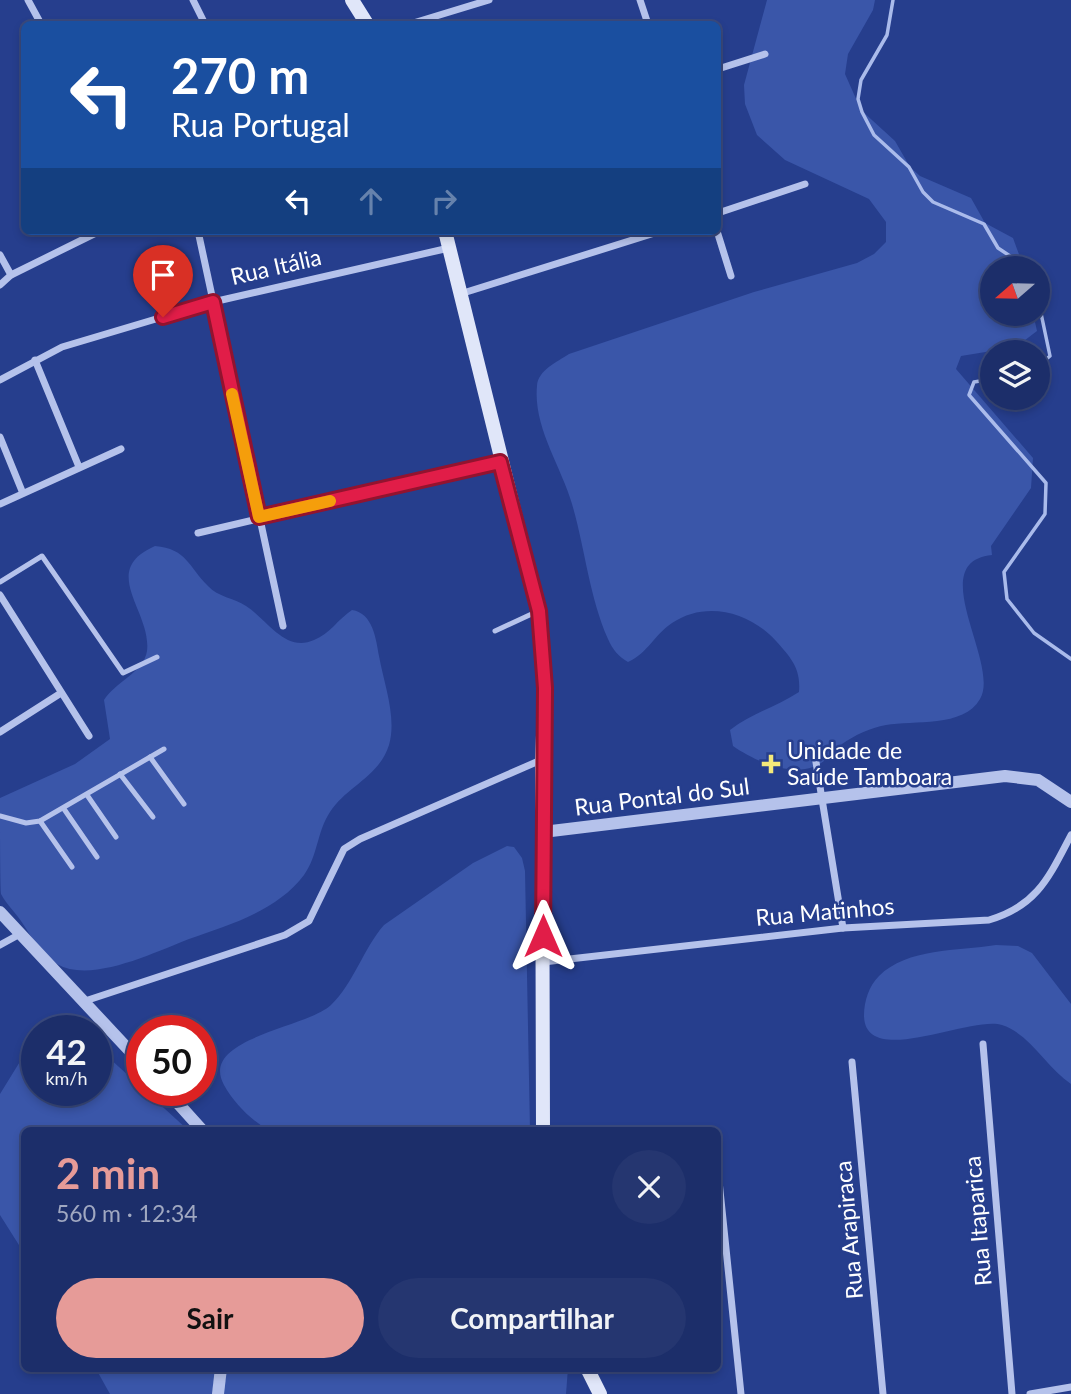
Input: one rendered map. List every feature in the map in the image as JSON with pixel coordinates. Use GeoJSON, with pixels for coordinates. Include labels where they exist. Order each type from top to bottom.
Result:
{"type":"FeatureCollection","features":[{"type":"Feature","properties":{"kind":"main road"},"geometry":{"type":"LineString","coordinates":[[352,0],[365,21]]}},
{"type":"Feature","properties":{"kind":"main road"},"geometry":{"type":"LineString","coordinates":[[445,235],[539,611],[545,688],[542,759],[542,1127]]}},
{"type":"Feature","properties":{"kind":"main road"},"geometry":{"type":"LineString","coordinates":[[591,1381],[600,1394]]}},
{"type":"Feature","properties":{"kind":"street"},"geometry":{"type":"LineString","coordinates":[[28,0],[39,21]]}},
{"type":"Feature","properties":{"kind":"street"},"geometry":{"type":"LineString","coordinates":[[193,0],[204,21]]}},
{"type":"Feature","properties":{"kind":"street"},"geometry":{"type":"LineString","coordinates":[[420,21],[489,0]]}},
{"type":"Feature","properties":{"kind":"street"},"geometry":{"type":"LineString","coordinates":[[640,0],[647,21]]}},
{"type":"Feature","properties":{"kind":"street"},"geometry":{"type":"LineString","coordinates":[[721,68],[765,54]]}},
{"type":"Feature","properties":{"kind":"street"},"geometry":{"type":"LineString","coordinates":[[721,212],[804,184]]}},
{"type":"Feature","properties":{"kind":"street"},"geometry":{"type":"LineString","coordinates":[[0,285],[11,275],[92,235]]}},
{"type":"Feature","properties":{"kind":"street"},"geometry":{"type":"LineString","coordinates":[[199,235],[284,626]]}},
{"type":"Feature","properties":{"kind":"street"},"geometry":{"type":"LineString","coordinates":[[460,294],[648,235]]}},
{"type":"Feature","properties":{"kind":"street"},"geometry":{"type":"LineString","coordinates":[[718,235],[732,276]]}},
{"type":"Feature","properties":{"kind":"street","name":"Rua Itália"},"geometry":{"type":"LineString","coordinates":[[0,380],[62,347],[213,302],[449,248]]}},
{"type":"Feature","properties":{"kind":"street"},"geometry":{"type":"LineString","coordinates":[[0,255],[11,275]]}},
{"type":"Feature","properties":{"kind":"street"},"geometry":{"type":"LineString","coordinates":[[35,360],[79,467]]}},
{"type":"Feature","properties":{"kind":"street"},"geometry":{"type":"LineString","coordinates":[[0,437],[22,491]]}},
{"type":"Feature","properties":{"kind":"street"},"geometry":{"type":"LineString","coordinates":[[0,504],[22,491],[121,449]]}},
{"type":"Feature","properties":{"kind":"street"},"geometry":{"type":"LineString","coordinates":[[198,533],[500,462]]}},
{"type":"Feature","properties":{"kind":"street"},"geometry":{"type":"LineString","coordinates":[[0,595],[89,736]]}},
{"type":"Feature","properties":{"kind":"street"},"geometry":{"type":"LineString","coordinates":[[0,615],[9,609]]}},
{"type":"Feature","properties":{"kind":"street"},"geometry":{"type":"LineString","coordinates":[[0,732],[61,693]]}},
{"type":"Feature","properties":{"kind":"street"},"geometry":{"type":"LineString","coordinates":[[814,750],[844,928]]}},
{"type":"Feature","properties":{"kind":"street"},"geometry":{"type":"LineString","coordinates":[[85,1001],[285,935],[309,920],[344,849],[360,839],[542,759]]}},
{"type":"Feature","properties":{"kind":"street","name":"Rua Pontal do Sul"},"geometry":{"type":"LineString","coordinates":[[543,832],[1005,776],[1038,780],[1071,802]]}},
{"type":"Feature","properties":{"kind":"street","name":"Rua Matinhos"},"geometry":{"type":"LineString","coordinates":[[542,962],[844,928],[989,920],[1012,914],[1030,900],[1050,876],[1071,835]]}},
{"type":"Feature","properties":{"kind":"street"},"geometry":{"type":"LineString","coordinates":[[0,912],[126,1046]]}},
{"type":"Feature","properties":{"kind":"street"},"geometry":{"type":"LineString","coordinates":[[0,945],[20,934]]}},
{"type":"Feature","properties":{"kind":"street","name":"Rua Itaparica"},"geometry":{"type":"LineString","coordinates":[[983,1044],[1012,1394]]}},
{"type":"Feature","properties":{"kind":"street","name":"Rua Arapiraca"},"geometry":{"type":"LineString","coordinates":[[852,1062],[883,1394]]}},
{"type":"Feature","properties":{"kind":"street"},"geometry":{"type":"LineString","coordinates":[[180,1106],[199,1127]]}},
{"type":"Feature","properties":{"kind":"street"},"geometry":{"type":"LineString","coordinates":[[721,1200],[741,1394]]}},
{"type":"Feature","properties":{"kind":"street"},"geometry":{"type":"LineString","coordinates":[[218,1394],[220,1372]]}},
{"type":"Feature","properties":{"kind":"street"},"geometry":{"type":"LineString","coordinates":[[1030,1394],[1071,1387]]}},
{"type":"Feature","properties":{"kind":"lane"},"geometry":{"type":"LineString","coordinates":[[0,582],[42,556],[123,673],[157,657]]}},
{"type":"Feature","properties":{"kind":"lane"},"geometry":{"type":"LineString","coordinates":[[495,631],[539,611]]}},
{"type":"Feature","properties":{"kind":"lane"},"geometry":{"type":"LineString","coordinates":[[0,816],[26,823],[40,821],[164,749]]}},
{"type":"Feature","properties":{"kind":"lane"},"geometry":{"type":"LineString","coordinates":[[150,757],[184,804]]}},
{"type":"Feature","properties":{"kind":"lane"},"geometry":{"type":"LineString","coordinates":[[120,774],[153,817]]}},
{"type":"Feature","properties":{"kind":"lane"},"geometry":{"type":"LineString","coordinates":[[87,794],[116,836]]}},
{"type":"Feature","properties":{"kind":"lane"},"geometry":{"type":"LineString","coordinates":[[64,809],[97,857]]}},
{"type":"Feature","properties":{"kind":"lane"},"geometry":{"type":"LineString","coordinates":[[40,821],[72,867]]}},
{"type":"Feature","properties":{"kind":"shaded area"},"geometry":{"type":"Polygon","coordinates":[[[767,0],[875,0],[873,10],[848,54],[845,74],[861,110],[895,141],[910,167],[920,176],[971,198],[985,223],[1013,238],[1020,256],[980,256],[980,326],[1036,326],[1037,331],[1025,340],[980,340],[980,353],[961,356],[956,369],[980,397],[980,410],[991,410],[1033,458],[1031,488],[991,546],[992,555],[973,562],[964,576],[963,594],[984,683],[980,699],[962,715],[950,719],[886,725],[868,730],[842,744],[821,763],[803,769],[771,765],[733,746],[730,730],[799,692],[797,670],[790,658],[776,641],[754,623],[727,612],[699,612],[672,623],[641,654],[628,662],[614,650],[596,606],[572,504],[543,431],[537,401],[537,386],[541,375],[569,354],[754,292],[857,263],[874,254],[886,242],[886,222],[869,199],[785,160],[757,135],[745,104],[744,85],[767,0]]]}},
{"type":"Feature","properties":{"kind":"shaded area"},"geometry":{"type":"Polygon","coordinates":[[[155,546],[181,555],[212,590],[246,606],[277,633],[294,642],[304,643],[320,637],[352,610],[365,616],[375,635],[389,700],[392,723],[389,745],[378,765],[330,812],[322,827],[309,868],[293,888],[280,898],[236,922],[141,958],[105,968],[71,969],[57,964],[42,951],[1,894],[0,798],[75,764],[110,739],[104,700],[135,671],[147,651],[146,636],[129,580],[130,567],[138,556],[155,546]]]}},
{"type":"Feature","properties":{"kind":"shaded area"},"geometry":{"type":"Polygon","coordinates":[[[507,846],[514,847],[522,858],[525,871],[530,1127],[264,1127],[255,1121],[224,1085],[220,1069],[226,1056],[240,1045],[300,1021],[331,1005],[346,987],[384,925],[473,863],[507,846]]]}},
{"type":"Feature","properties":{"kind":"shaded area"},"geometry":{"type":"Polygon","coordinates":[[[996,945],[1018,946],[1032,953],[1071,1004],[1071,1084],[1030,1043],[1002,1025],[987,1024],[899,1040],[881,1038],[869,1031],[864,1015],[868,994],[875,980],[891,967],[918,955],[996,945]]]}},
{"type":"Feature","properties":{"kind":"shaded area"},"geometry":{"type":"Polygon","coordinates":[[[21,1060],[21,1106],[112,1106],[112,1061],[126,1073],[126,1106],[162,1106],[185,1127],[21,1127],[21,1248],[0,1215],[0,1094],[21,1060]]]}},
{"type":"Feature","properties":{"kind":"shaded area"},"geometry":{"type":"Polygon","coordinates":[[[98,1372],[568,1372],[566,1394],[110,1394],[98,1372]]]}},
{"type":"Feature","properties":{"kind":"waterway"},"geometry":{"type":"LineString","coordinates":[[893,0],[887,35],[861,80],[858,99],[862,112],[874,135],[909,167],[923,192],[933,202],[984,224],[998,248],[1010,256]]}},
{"type":"Feature","properties":{"kind":"waterway"},"geometry":{"type":"LineString","coordinates":[[1044,326],[1047,340]]}},
{"type":"Feature","properties":{"kind":"waterway"},"geometry":{"type":"LineString","coordinates":[[980,381],[974,382],[969,395],[980,408]]}},
{"type":"Feature","properties":{"kind":"waterway"},"geometry":{"type":"LineString","coordinates":[[982,410],[1046,483],[1045,514],[1004,572],[1007,599],[1034,633],[1071,659]]}},
{"type":"Feature","properties":{"kind":"slow traffic"},"geometry":{"type":"LineString","coordinates":[[232,394],[259,517],[330,501]]}},
{"type":"Feature","properties":{"kind":"place","name":"Unidade de Saúde Tamboara"},"geometry":{"type":"Point","coordinates":[771,764]}},
{"type":"Feature","properties":{"kind":"route"},"geometry":{"type":"LineString","coordinates":[[163,317],[213,302],[259,517],[500,462],[539,611],[545,688],[542,759],[543,936]]}}]}
